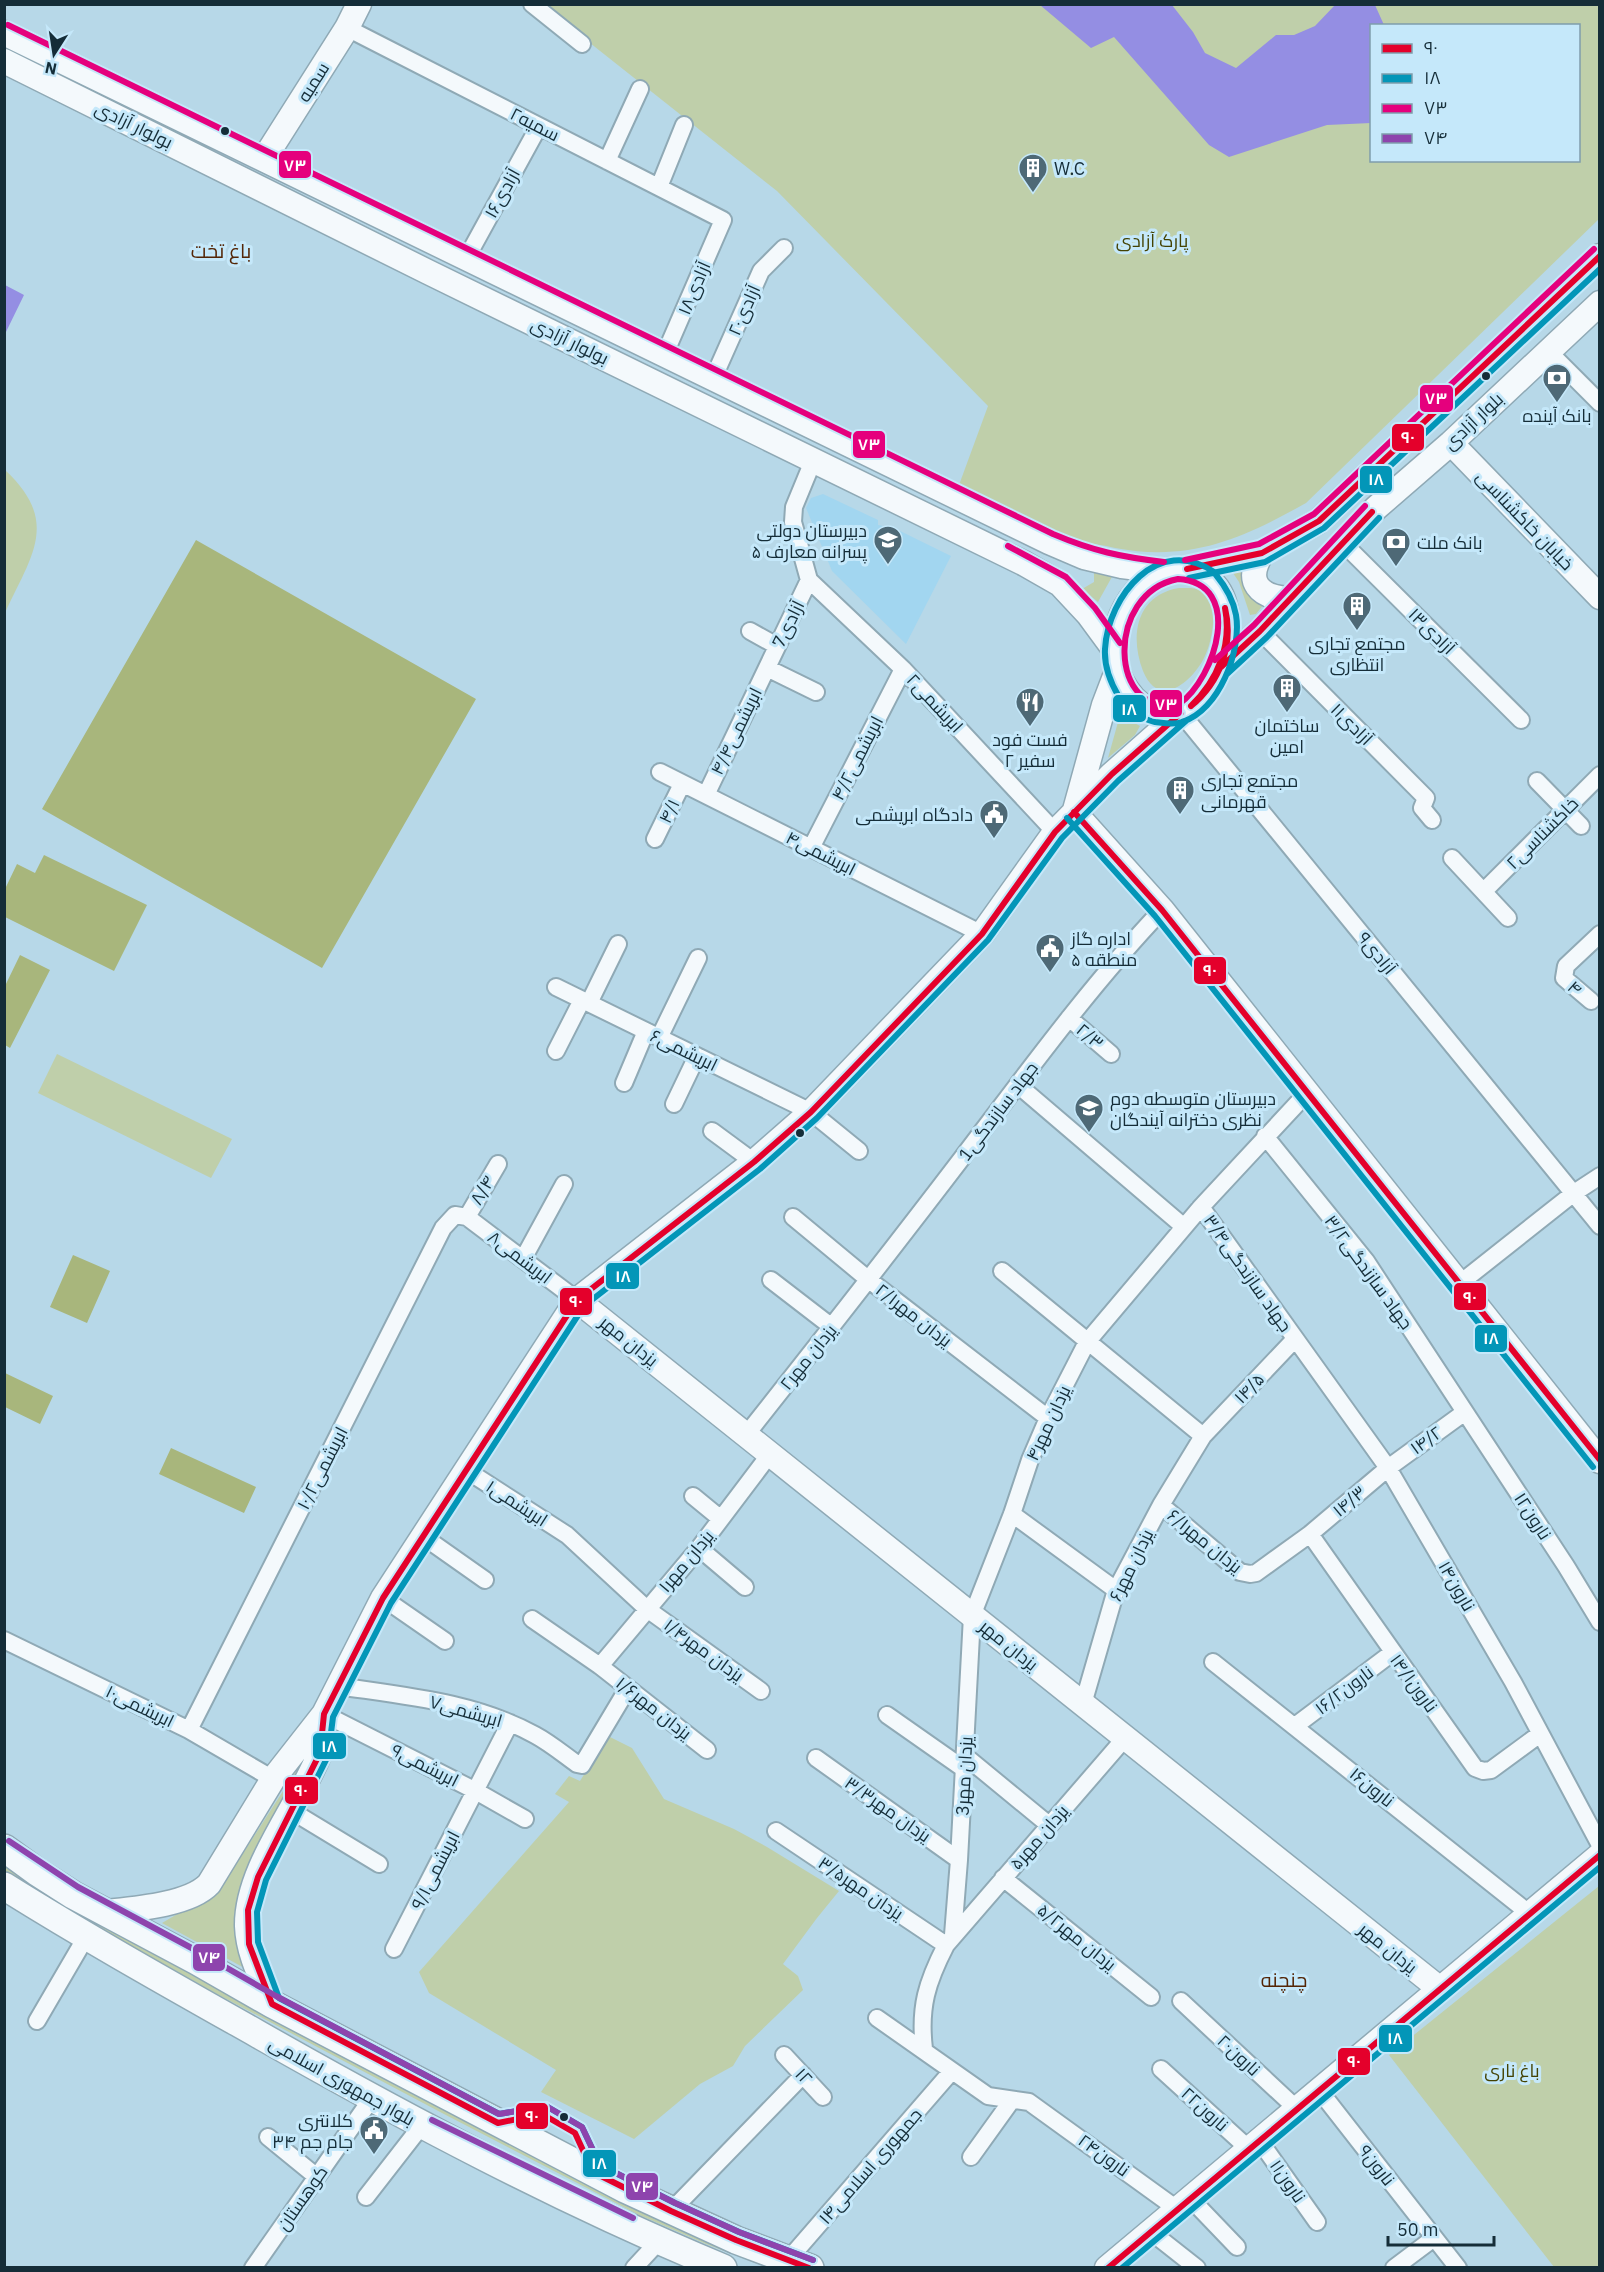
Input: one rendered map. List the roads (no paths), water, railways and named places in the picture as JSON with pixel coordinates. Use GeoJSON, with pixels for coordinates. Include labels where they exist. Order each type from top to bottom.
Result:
{"type":"FeatureCollection","features":[{"type":"Feature","properties":{"kind":"main road","name":"سمیه"},"geometry":{"type":"LineString","coordinates":[[264,159],[347,28],[359,4]]}},
{"type":"Feature","properties":{"kind":"main road","name":"بولوار آزادی"},"geometry":{"type":"LineString","coordinates":[[4,33],[868,455],[1084,557],[1122,566],[1163,571]]}},
{"type":"Feature","properties":{"kind":"main road","name":"بولوار آزادی"},"geometry":{"type":"LineString","coordinates":[[4,61],[428,272],[1025,564],[1060,584],[1088,614],[1115,660]]}},
{"type":"Feature","properties":{"kind":"main road"},"geometry":{"type":"LineString","coordinates":[[428,272],[441,246]]}},
{"type":"Feature","properties":{"kind":"main road","name":"بلوار آزادی"},"geometry":{"type":"LineString","coordinates":[[1187,569],[1262,553],[1319,521],[1599,256]]}},
{"type":"Feature","properties":{"kind":"main road","name":"بلوار آزادی"},"geometry":{"type":"LineString","coordinates":[[1221,667],[1260,631],[1376,508],[1451,443],[1598,308]]}},
{"type":"Feature","properties":{"kind":"main road","name":"خیابان خاکشناسی"},"geometry":{"type":"LineString","coordinates":[[1451,443],[1599,597]]}},
{"type":"Feature","properties":{"kind":"main road"},"geometry":{"type":"LineString","coordinates":[[1262,553],[1255,571],[1260,590],[1275,598],[1289,598]]}},
{"type":"Feature","properties":{"kind":"main road"},"geometry":{"type":"LineString","coordinates":[[1060,584],[1072,586],[1082,580],[1087,569],[1084,557]]}},
{"type":"Feature","properties":{"kind":"main road"},"geometry":{"type":"LineString","coordinates":[[106,1912],[168,1902],[189,1896],[205,1888],[214,1877],[273,1779],[324,1714],[383,1598],[577,1300],[754,1162],[812,1112],[982,934],[1055,832],[1074,813],[1112,774],[1197,700],[1221,667],[1227,643],[1228,624],[1219,590],[1209,580],[1187,569],[1163,571],[1141,586],[1131,600],[1117,628],[1115,660],[1074,813]]}},
{"type":"Feature","properties":{"kind":"main road"},"geometry":{"type":"LineString","coordinates":[[1115,660],[1120,681],[1132,698],[1147,710],[1162,714],[1181,713]]}},
{"type":"Feature","properties":{"kind":"main road"},"geometry":{"type":"LineString","coordinates":[[1107,847],[1099,822],[1100,807],[1112,774]]}},
{"type":"Feature","properties":{"kind":"main road"},"geometry":{"type":"LineString","coordinates":[[1074,813],[1162,910],[1599,1461]]}},
{"type":"Feature","properties":{"kind":"main road","name":"یزدان مهر"},"geometry":{"type":"LineString","coordinates":[[577,1300],[1440,1989]]}},
{"type":"Feature","properties":{"kind":"main road"},"geometry":{"type":"LineString","coordinates":[[272,2004],[249,1944],[248,1910],[258,1877],[320,1753],[324,1714]]}},
{"type":"Feature","properties":{"kind":"main road","name":"بلوار جمهوری اسلامی"},"geometry":{"type":"LineString","coordinates":[[4,1848],[55,1884],[272,2004],[625,2189],[736,2240],[799,2264]]}},
{"type":"Feature","properties":{"kind":"main road"},"geometry":{"type":"LineString","coordinates":[[1107,2268],[1599,1855]]}},
{"type":"Feature","properties":{"kind":"main road","name":"بلوار جمهوری اسلامی"},"geometry":{"type":"LineString","coordinates":[[4,1886],[86,1937],[422,2125],[659,2241],[723,2268]]}},
{"type":"Feature","properties":{"kind":"street"},"geometry":{"type":"LineString","coordinates":[[532,4],[582,44]]}},
{"type":"Feature","properties":{"kind":"street","name":"۲سمیه"},"geometry":{"type":"LineString","coordinates":[[347,28],[723,220]]}},
{"type":"Feature","properties":{"kind":"street"},"geometry":{"type":"LineString","coordinates":[[608,161],[640,89]]}},
{"type":"Feature","properties":{"kind":"street"},"geometry":{"type":"LineString","coordinates":[[660,187],[684,125]]}},
{"type":"Feature","properties":{"kind":"street","name":"آزادی۱۶"},"geometry":{"type":"LineString","coordinates":[[466,259],[539,126]]}},
{"type":"Feature","properties":{"kind":"street","name":"آزادی۱۸"},"geometry":{"type":"LineString","coordinates":[[664,356],[723,220]]}},
{"type":"Feature","properties":{"kind":"street","name":"آزادی۲۰"},"geometry":{"type":"LineString","coordinates":[[713,379],[761,271],[784,248]]}},
{"type":"Feature","properties":{"kind":"street"},"geometry":{"type":"LineString","coordinates":[[1549,352],[1599,403]]}},
{"type":"Feature","properties":{"kind":"street"},"geometry":{"type":"LineString","coordinates":[[809,580],[793,515],[794,507],[813,461]]}},
{"type":"Feature","properties":{"kind":"street","name":"آزادی۱۳"},"geometry":{"type":"LineString","coordinates":[[1343,543],[1521,720]]}},
{"type":"Feature","properties":{"kind":"street","name":"7آزادی"},"geometry":{"type":"LineString","coordinates":[[767,668],[809,580]]}},
{"type":"Feature","properties":{"kind":"street","name":"ابریشمی۲"},"geometry":{"type":"LineString","coordinates":[[809,580],[903,669],[1055,832]]}},
{"type":"Feature","properties":{"kind":"street"},"geometry":{"type":"LineString","coordinates":[[750,631],[777,646]]}},
{"type":"Feature","properties":{"kind":"street","name":"آزادی۱۱"},"geometry":{"type":"LineString","coordinates":[[1260,631],[1426,798],[1422,808],[1432,820]]}},
{"type":"Feature","properties":{"kind":"street"},"geometry":{"type":"LineString","coordinates":[[767,668],[816,692]]}},
{"type":"Feature","properties":{"kind":"street","name":"ابریشمی۴/۴"},"geometry":{"type":"LineString","coordinates":[[706,795],[767,668]]}},
{"type":"Feature","properties":{"kind":"street","name":"ابریشمی۴/۲"},"geometry":{"type":"LineString","coordinates":[[811,848],[903,669]]}},
{"type":"Feature","properties":{"kind":"street","name":"آزادی۹"},"geometry":{"type":"LineString","coordinates":[[1181,713],[1599,1226]]}},
{"type":"Feature","properties":{"kind":"street","name":"ابریشمی۴"},"geometry":{"type":"LineString","coordinates":[[660,772],[982,934]]}},
{"type":"Feature","properties":{"kind":"street","name":"خاکشناسی۲"},"geometry":{"type":"LineString","coordinates":[[1484,891],[1599,776]]}},
{"type":"Feature","properties":{"kind":"street"},"geometry":{"type":"LineString","coordinates":[[1537,781],[1581,825]]}},
{"type":"Feature","properties":{"kind":"street","name":"۴/۱"},"geometry":{"type":"LineString","coordinates":[[655,839],[682,784]]}},
{"type":"Feature","properties":{"kind":"street"},"geometry":{"type":"LineString","coordinates":[[1452,858],[1508,918]]}},
{"type":"Feature","properties":{"kind":"street","name":"1جهاد سازندگی"},"geometry":{"type":"LineString","coordinates":[[869,1280],[1069,1018],[1129,944],[1162,910]]}},
{"type":"Feature","properties":{"kind":"street","name":"۴"},"geometry":{"type":"LineString","coordinates":[[1591,1001],[1564,978],[1564,972],[1566,966],[1599,934]]}},
{"type":"Feature","properties":{"kind":"street"},"geometry":{"type":"LineString","coordinates":[[556,1052],[618,945]]}},
{"type":"Feature","properties":{"kind":"street"},"geometry":{"type":"LineString","coordinates":[[624,1083],[698,958]]}},
{"type":"Feature","properties":{"kind":"street","name":"ابریشمی۶"},"geometry":{"type":"LineString","coordinates":[[556,987],[812,1112],[859,1150]]}},
{"type":"Feature","properties":{"kind":"street","name":"۲/۳"},"geometry":{"type":"LineString","coordinates":[[1069,1018],[1111,1054]]}},
{"type":"Feature","properties":{"kind":"street"},"geometry":{"type":"LineString","coordinates":[[674,1104],[697,1056]]}},
{"type":"Feature","properties":{"kind":"street"},"geometry":{"type":"LineString","coordinates":[[1018,1085],[1183,1226]]}},
{"type":"Feature","properties":{"kind":"street","name":"یزدان مهر۴"},"geometry":{"type":"LineString","coordinates":[[972,1616],[1012,1514],[1030,1460],[1048,1418],[1087,1342],[1183,1226],[1307,1093]]}},
{"type":"Feature","properties":{"kind":"street"},"geometry":{"type":"LineString","coordinates":[[712,1131],[754,1162]]}},
{"type":"Feature","properties":{"kind":"street","name":"۳/۲جهاد سازندگی"},"geometry":{"type":"LineString","coordinates":[[1265,1136],[1365,1261],[1464,1412]]}},
{"type":"Feature","properties":{"kind":"street","name":"۸/۴"},"geometry":{"type":"LineString","coordinates":[[464,1216],[498,1164]]}},
{"type":"Feature","properties":{"kind":"street"},"geometry":{"type":"LineString","coordinates":[[1459,1284],[1574,1193],[1599,1176]]}},
{"type":"Feature","properties":{"kind":"street"},"geometry":{"type":"LineString","coordinates":[[523,1259],[564,1184]]}},
{"type":"Feature","properties":{"kind":"street","name":"۳/۴جهاد سازندگی"},"geometry":{"type":"LineString","coordinates":[[1201,1207],[1295,1340]]}},
{"type":"Feature","properties":{"kind":"street","name":"ابریشمی۸"},"geometry":{"type":"LineString","coordinates":[[464,1216],[577,1300]]}},
{"type":"Feature","properties":{"kind":"street","name":"۱۰/۲ابریشمی"},"geometry":{"type":"LineString","coordinates":[[189,1730],[443,1228],[451,1217],[464,1216]]}},
{"type":"Feature","properties":{"kind":"street","name":"۲/۱یزدان مهر"},"geometry":{"type":"LineString","coordinates":[[793,1217],[869,1280],[1048,1418]]}},
{"type":"Feature","properties":{"kind":"street"},"geometry":{"type":"LineString","coordinates":[[1002,1271],[1203,1436]]}},
{"type":"Feature","properties":{"kind":"street"},"geometry":{"type":"LineString","coordinates":[[771,1280],[832,1327]]}},
{"type":"Feature","properties":{"kind":"street","name":"یزدان مهر۲"},"geometry":{"type":"LineString","coordinates":[[746,1435],[869,1280]]}},
{"type":"Feature","properties":{"kind":"street","name":"۱۴/۵"},"geometry":{"type":"LineString","coordinates":[[1203,1436],[1295,1340]]}},
{"type":"Feature","properties":{"kind":"street","name":"نارون۱۴"},"geometry":{"type":"LineString","coordinates":[[1295,1340],[1388,1468],[1513,1682],[1599,1845]]}},
{"type":"Feature","properties":{"kind":"street","name":"۱۴/۲"},"geometry":{"type":"LineString","coordinates":[[1388,1468],[1464,1412]]}},
{"type":"Feature","properties":{"kind":"street","name":"نارون۱۲"},"geometry":{"type":"LineString","coordinates":[[1464,1412],[1566,1566],[1599,1622]]}},
{"type":"Feature","properties":{"kind":"street","name":"یزدان مهر۶"},"geometry":{"type":"LineString","coordinates":[[1083,1704],[1116,1590],[1161,1505],[1203,1436]]}},
{"type":"Feature","properties":{"kind":"street","name":"یزدان مهر۱"},"geometry":{"type":"LineString","coordinates":[[600,1666],[699,1548],[770,1454]]}},
{"type":"Feature","properties":{"kind":"street","name":"۱۴/۳"},"geometry":{"type":"LineString","coordinates":[[1310,1534],[1388,1468]]}},
{"type":"Feature","properties":{"kind":"street","name":"ابریشمی۱"},"geometry":{"type":"LineString","coordinates":[[466,1470],[567,1535],[647,1609]]}},
{"type":"Feature","properties":{"kind":"street"},"geometry":{"type":"LineString","coordinates":[[693,1496],[721,1518]]}},
{"type":"Feature","properties":{"kind":"street","name":"۶/۱یزدان مهر"},"geometry":{"type":"LineString","coordinates":[[1161,1505],[1239,1572],[1257,1573],[1310,1534]]}},
{"type":"Feature","properties":{"kind":"street"},"geometry":{"type":"LineString","coordinates":[[1012,1514],[1116,1590]]}},
{"type":"Feature","properties":{"kind":"street","name":"۱۴/۱نارون"},"geometry":{"type":"LineString","coordinates":[[1310,1534],[1475,1768],[1483,1772],[1491,1770],[1540,1734]]}},
{"type":"Feature","properties":{"kind":"street"},"geometry":{"type":"LineString","coordinates":[[424,1537],[485,1580]]}},
{"type":"Feature","properties":{"kind":"street"},"geometry":{"type":"LineString","coordinates":[[699,1548],[745,1587]]}},
{"type":"Feature","properties":{"kind":"street"},"geometry":{"type":"LineString","coordinates":[[383,1598],[445,1641]]}},
{"type":"Feature","properties":{"kind":"street","name":"۱/۴یزدان مهر"},"geometry":{"type":"LineString","coordinates":[[647,1609],[761,1691]]}},
{"type":"Feature","properties":{"kind":"street","name":"3یزدان مهر"},"geometry":{"type":"LineString","coordinates":[[949,1940],[959,1860],[972,1616]]}},
{"type":"Feature","properties":{"kind":"street","name":"۱/۶یزدان مهر"},"geometry":{"type":"LineString","coordinates":[[532,1618],[600,1666],[707,1750]]}},
{"type":"Feature","properties":{"kind":"street","name":"ابریشمی۱۰"},"geometry":{"type":"LineString","coordinates":[[4,1640],[189,1730],[273,1779]]}},
{"type":"Feature","properties":{"kind":"street","name":"۱۶/۲نارون"},"geometry":{"type":"LineString","coordinates":[[1295,1726],[1392,1653]]}},
{"type":"Feature","properties":{"kind":"street","name":"نارون۱۶"},"geometry":{"type":"LineString","coordinates":[[1213,1662],[1530,1914]]}},
{"type":"Feature","properties":{"kind":"street","name":"ابریشمی۷"},"geometry":{"type":"LineString","coordinates":[[338,1686],[447,1702],[510,1723],[536,1735],[577,1764],[582,1765],[628,1688]]}},
{"type":"Feature","properties":{"kind":"street","name":"ابریشمی۹"},"geometry":{"type":"LineString","coordinates":[[324,1714],[474,1790],[525,1819]]}},
{"type":"Feature","properties":{"kind":"street"},"geometry":{"type":"LineString","coordinates":[[886,1715],[964,1763],[1049,1825]]}},
{"type":"Feature","properties":{"kind":"street","name":"۹/۱ابریشمی"},"geometry":{"type":"LineString","coordinates":[[394,1949],[510,1723]]}},
{"type":"Feature","properties":{"kind":"street","name":"یزدان مهر۵"},"geometry":{"type":"LineString","coordinates":[[949,1940],[1125,1738]]}},
{"type":"Feature","properties":{"kind":"street","name":"۳/۳یزدان مهر"},"geometry":{"type":"LineString","coordinates":[[816,1758],[959,1860]]}},
{"type":"Feature","properties":{"kind":"street"},"geometry":{"type":"LineString","coordinates":[[290,1810],[379,1864]]}},
{"type":"Feature","properties":{"kind":"street","name":"۳/۵یزدان مهر"},"geometry":{"type":"LineString","coordinates":[[776,1831],[949,1940]]}},
{"type":"Feature","properties":{"kind":"street","name":"۵/۲یزدان مهر"},"geometry":{"type":"LineString","coordinates":[[1003,1878],[1151,1996]]}},
{"type":"Feature","properties":{"kind":"street"},"geometry":{"type":"LineString","coordinates":[[37,2021],[86,1937]]}},
{"type":"Feature","properties":{"kind":"street"},"geometry":{"type":"LineString","coordinates":[[924,2049],[922,2006],[930,1977],[949,1940]]}},
{"type":"Feature","properties":{"kind":"street","name":"نارون۲۰"},"geometry":{"type":"LineString","coordinates":[[1181,2001],[1297,2109]]}},
{"type":"Feature","properties":{"kind":"street"},"geometry":{"type":"LineString","coordinates":[[877,2018],[988,2096],[1012,2100],[971,2157]]}},
{"type":"Feature","properties":{"kind":"street","name":"۱۲"},"geometry":{"type":"LineString","coordinates":[[784,2055],[823,2097]]}},
{"type":"Feature","properties":{"kind":"street","name":"نارون۲۲"},"geometry":{"type":"LineString","coordinates":[[1161,2069],[1254,2145]]}},
{"type":"Feature","properties":{"kind":"street","name":"جمهوری اسلامی۱۴"},"geometry":{"type":"LineString","coordinates":[[799,2264],[951,2072]]}},
{"type":"Feature","properties":{"kind":"street"},"geometry":{"type":"LineString","coordinates":[[671,2211],[803,2075]]}},
{"type":"Feature","properties":{"kind":"street","name":"نارون۹"},"geometry":{"type":"LineString","coordinates":[[1319,2090],[1458,2268]]}},
{"type":"Feature","properties":{"kind":"street","name":"کوهستان"},"geometry":{"type":"LineString","coordinates":[[253,2268],[372,2098]]}},
{"type":"Feature","properties":{"kind":"street","name":"نارون۲۴"},"geometry":{"type":"LineString","coordinates":[[1012,2100],[1029,2102],[1184,2203],[1237,2247]]}},
{"type":"Feature","properties":{"kind":"street"},"geometry":{"type":"LineString","coordinates":[[366,2197],[422,2125]]}},
{"type":"Feature","properties":{"kind":"street"},"geometry":{"type":"LineString","coordinates":[[268,2138],[317,2177]]}},
{"type":"Feature","properties":{"kind":"street","name":"نارون۱۱"},"geometry":{"type":"LineString","coordinates":[[1254,2145],[1317,2222]]}},
{"type":"Feature","properties":{"kind":"street"},"geometry":{"type":"LineString","coordinates":[[1150,2231],[1197,2268]]}},
{"type":"Feature","properties":{"kind":"street"},"geometry":{"type":"LineString","coordinates":[[1394,2268],[1434,2238]]}},
{"type":"Feature","properties":{"kind":"street"},"geometry":{"type":"LineString","coordinates":[[634,2268],[659,2241]]}},
{"type":"Feature","properties":{"kind":"place","name":"W.C"},"geometry":{"type":"Point","coordinates":[1033,194]}},
{"type":"Feature","properties":{"kind":"place","name":"بانک آینده"},"geometry":{"type":"Point","coordinates":[1557,404]}},
{"type":"Feature","properties":{"kind":"place","name":"دبیرستان دولتی پسرانه معارف ۵"},"geometry":{"type":"Point","coordinates":[888,566]}},
{"type":"Feature","properties":{"kind":"place","name":"بانک ملت"},"geometry":{"type":"Point","coordinates":[1396,568]}},
{"type":"Feature","properties":{"kind":"place","name":"مجتمع تجاری انتظاری"},"geometry":{"type":"Point","coordinates":[1357,632]}},
{"type":"Feature","properties":{"kind":"place","name":"ساختمان امین"},"geometry":{"type":"Point","coordinates":[1287,714]}},
{"type":"Feature","properties":{"kind":"place","name":"فست فود سفیر ۲"},"geometry":{"type":"Point","coordinates":[1030,728]}},
{"type":"Feature","properties":{"kind":"place","name":"مجتمع تجاری قهرمانی"},"geometry":{"type":"Point","coordinates":[1180,816]}},
{"type":"Feature","properties":{"kind":"place","name":"دادگاه ابریشمی"},"geometry":{"type":"Point","coordinates":[994,840]}},
{"type":"Feature","properties":{"kind":"place","name":"اداره گاز منطقه ۵"},"geometry":{"type":"Point","coordinates":[1050,974]}},
{"type":"Feature","properties":{"kind":"place","name":"دبیرستان متوسطه دوم نظری دخترانه آیندگان"},"geometry":{"type":"Point","coordinates":[1089,1134]}},
{"type":"Feature","properties":{"kind":"place","name":"کلانتری ۳۴ جام جم"},"geometry":{"type":"Point","coordinates":[374,2156]}},
{"type":"Feature","properties":{"kind":"district","name":"باغ تخت"},"geometry":{"type":"Point","coordinates":[221,250]}},
{"type":"Feature","properties":{"kind":"district","name":"چنچنه"},"geometry":{"type":"Point","coordinates":[1284,1979]}},
{"type":"Feature","properties":{"kind":"park label","name":"پارک آزادی"},"geometry":{"type":"Point","coordinates":[1152,240]}},
{"type":"Feature","properties":{"kind":"park label","name":"باغ ناری"},"geometry":{"type":"Point","coordinates":[1512,2070]}}]}
